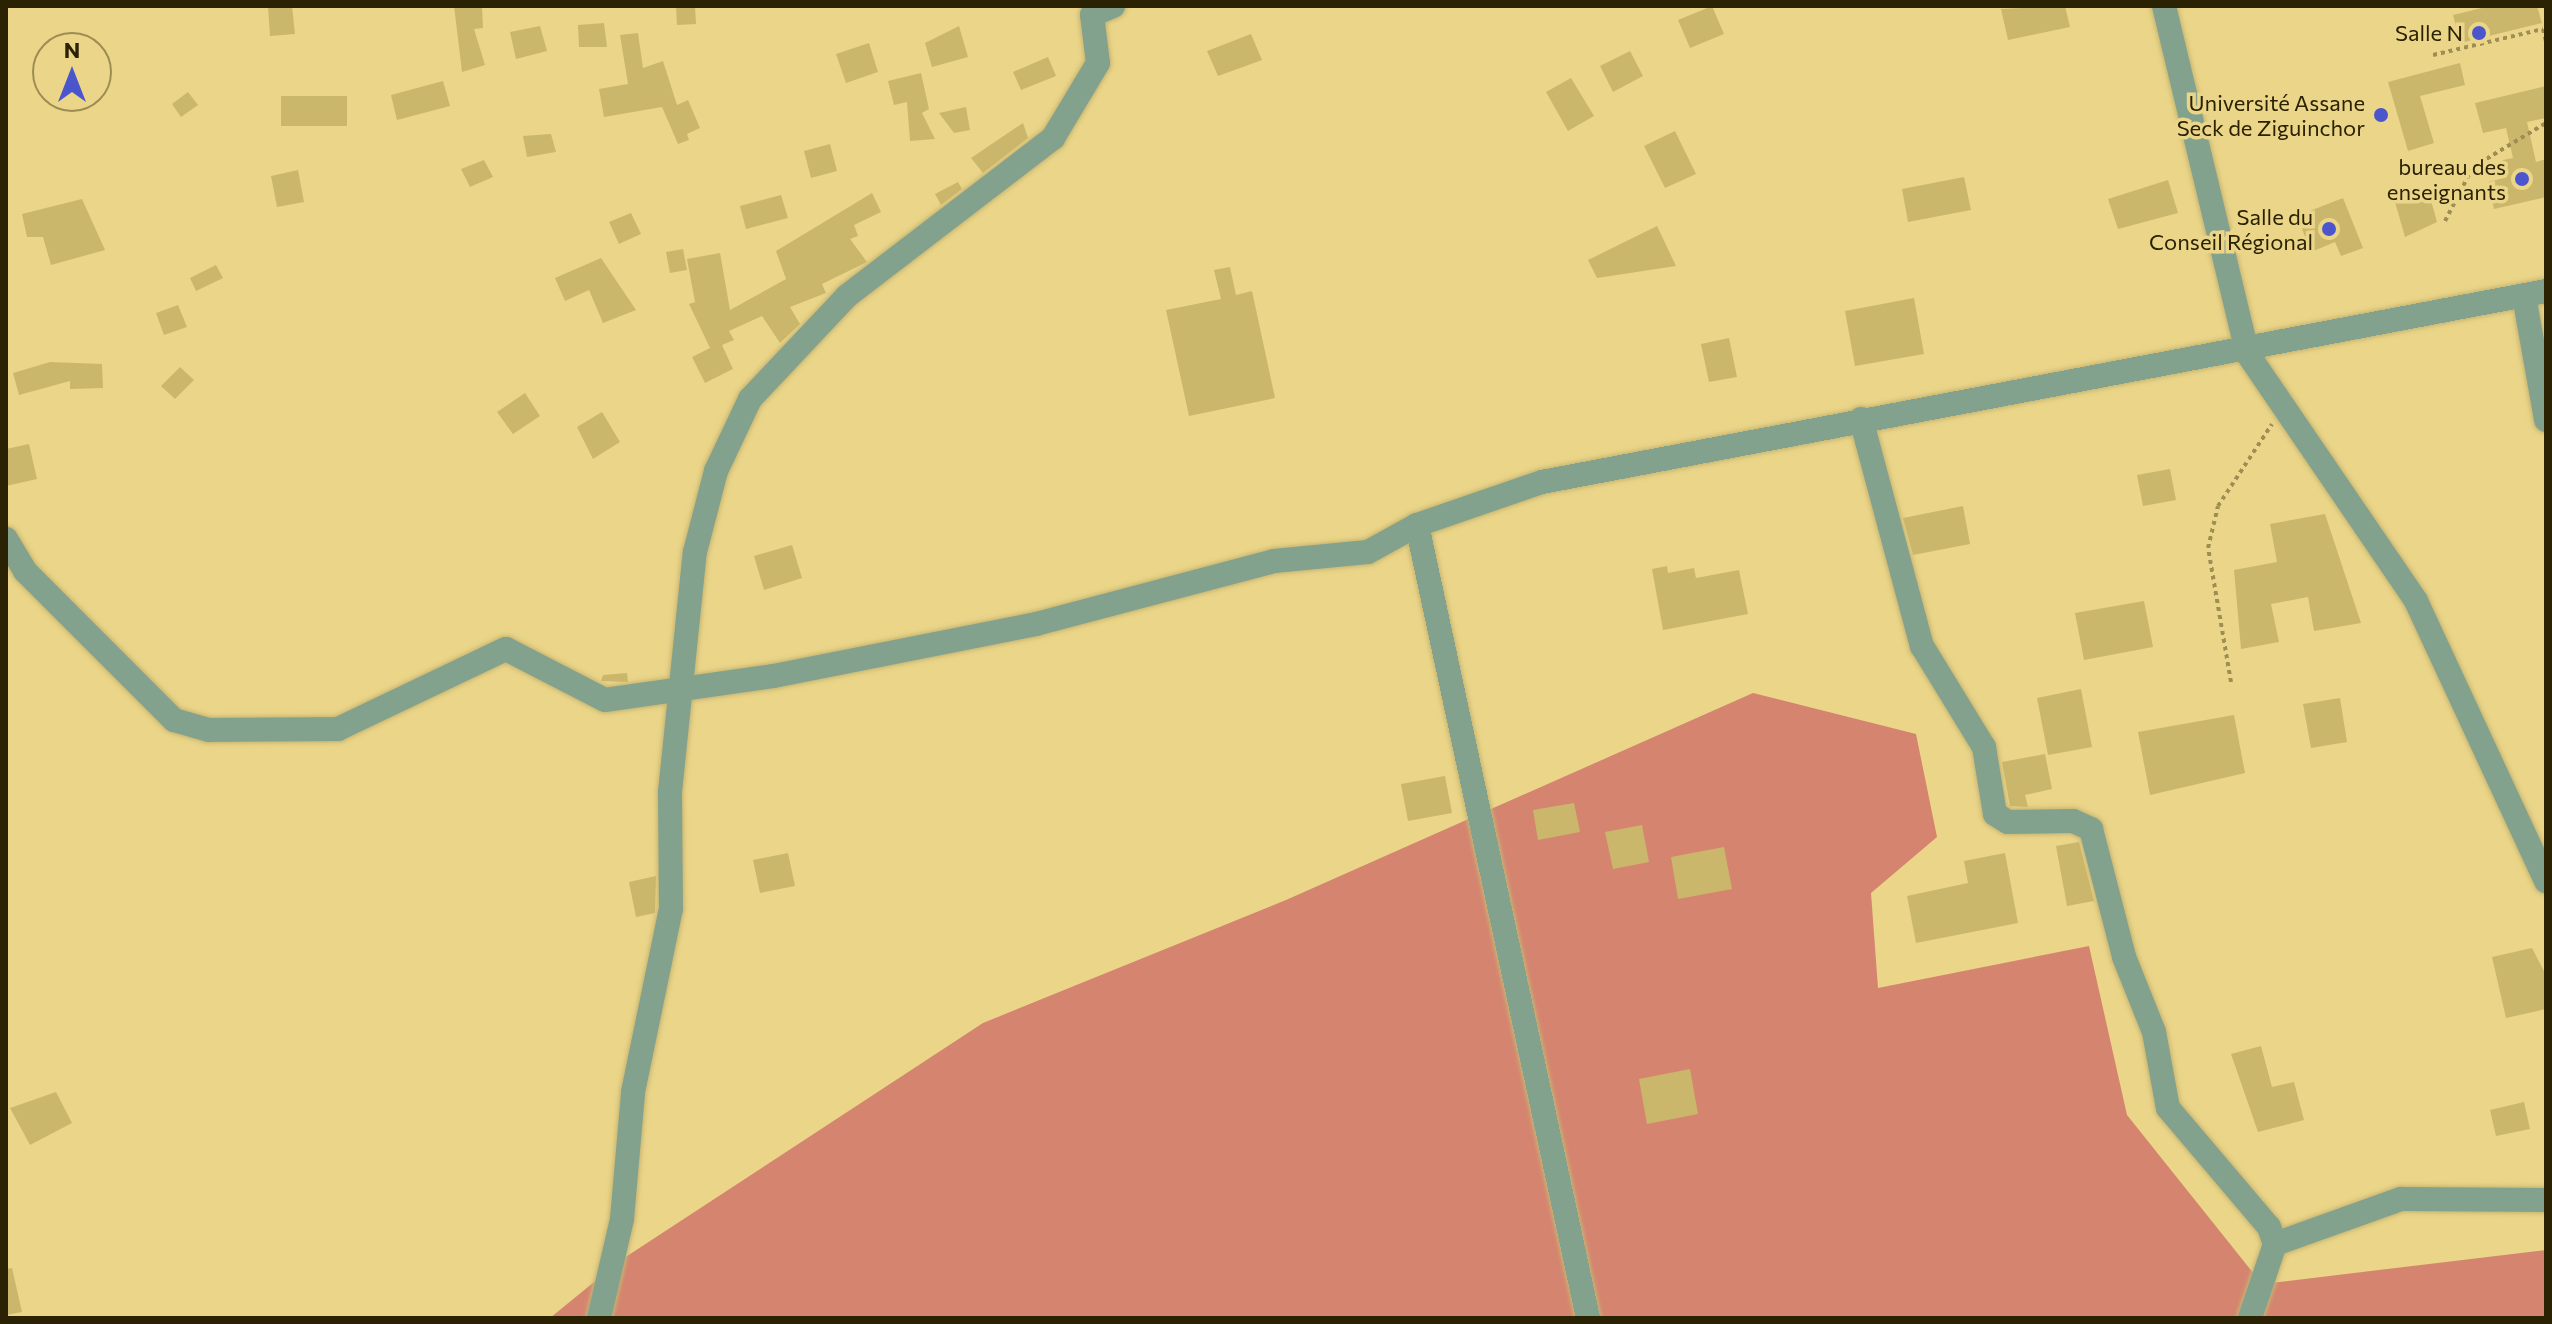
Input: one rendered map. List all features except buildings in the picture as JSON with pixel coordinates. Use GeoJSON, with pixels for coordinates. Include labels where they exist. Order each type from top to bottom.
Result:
{"type":"FeatureCollection","features":[{"type":"Feature","properties":{"kind":"street"},"geometry":{"type":"LineString","coordinates":[[2164,6],[2247,353],[2416,601],[2539,841],[2531,859],[2546,881]]}},
{"type":"Feature","properties":{"kind":"street"},"geometry":{"type":"LineString","coordinates":[[599,1318],[622,1219],[633,1092],[671,909],[670,792],[702,515],[750,399],[847,296],[1053,138],[1098,63],[1098,9]]}},
{"type":"Feature","properties":{"kind":"street"},"geometry":{"type":"LineString","coordinates":[[6,539],[25,571],[148,699],[190,727],[353,725],[506,649],[605,700],[683,692],[1036,624],[1274,561],[1368,552],[1417,525],[1542,482],[1861,419],[2247,353],[2535,294],[2546,420]]}},
{"type":"Feature","properties":{"kind":"street"},"geometry":{"type":"LineString","coordinates":[[1861,419],[1922,646],[1984,747],[1995,814],[2008,822],[2073,821],[2091,829],[2124,957],[2154,1032],[2168,1108],[2255,1206],[2275,1244],[2250,1318]]}},
{"type":"Feature","properties":{"kind":"street"},"geometry":{"type":"LineString","coordinates":[[1417,525],[1588,1318]]}},
{"type":"Feature","properties":{"kind":"street"},"geometry":{"type":"LineString","coordinates":[[2275,1244],[2401,1199],[2546,1200]]}},
{"type":"Feature","properties":{"kind":"path"},"geometry":{"type":"LineString","coordinates":[[2433,55],[2545,29],[2546,41]]}},
{"type":"Feature","properties":{"kind":"path"},"geometry":{"type":"LineString","coordinates":[[2445,221],[2473,167],[2546,123]]}},
{"type":"Feature","properties":{"kind":"path"},"geometry":{"type":"LineString","coordinates":[[2231,682],[2208,548],[2218,506],[2284,405]]}},
{"type":"Feature","properties":{"kind":"shaded area"},"geometry":{"type":"Polygon","coordinates":[[[1753,693],[1916,734],[1937,837],[1871,893],[1878,988],[2089,946],[2127,1115],[2262,1284],[2546,1250],[2546,1318],[550,1318],[621,1260],[983,1023],[1286,900],[1753,693]]]}},
{"type":"Feature","properties":{"kind":"place","name":"Salle N"},"geometry":{"type":"Point","coordinates":[2479,33]}},
{"type":"Feature","properties":{"kind":"place","name":"Université Assane Seck de Ziguinchor"},"geometry":{"type":"Point","coordinates":[2381,115]}},
{"type":"Feature","properties":{"kind":"place","name":"bureau des enseignants"},"geometry":{"type":"Point","coordinates":[2522,179]}},
{"type":"Feature","properties":{"kind":"place","name":"Salle du Conseil Régional"},"geometry":{"type":"Point","coordinates":[2329,229]}}]}
